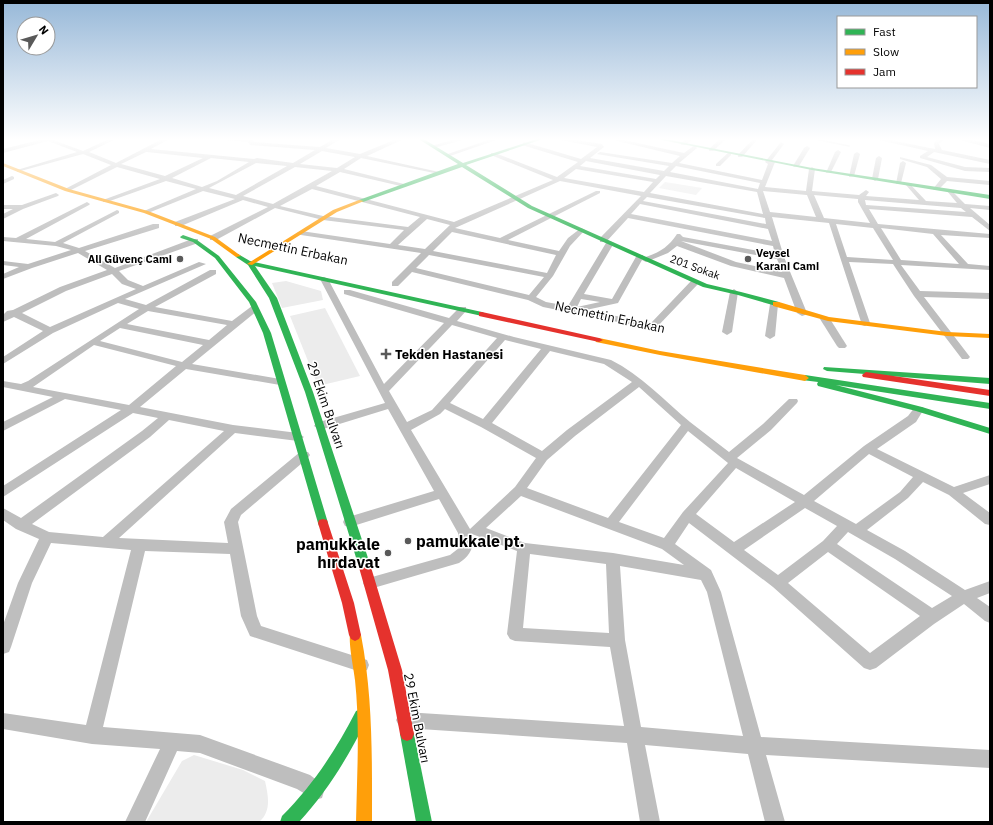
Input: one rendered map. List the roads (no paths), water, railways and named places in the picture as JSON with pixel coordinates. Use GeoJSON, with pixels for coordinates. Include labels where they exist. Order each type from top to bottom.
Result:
{"type":"FeatureCollection","features":[{"type":"Feature","properties":{"kind":"main road"},"geometry":{"type":"LineString","coordinates":[[9,176],[56,195],[117,212],[156,226],[198,244],[217,257],[246,293],[255,308],[266,333],[348,603],[361,665],[364,711],[364,822]]}},
{"type":"Feature","properties":{"kind":"main road","name":"29 Ekim Bulvarı"},"geometry":{"type":"LineString","coordinates":[[33,176],[67,190],[146,212],[213,238],[250,264],[264,283],[279,312],[320,426],[370,582],[395,670],[424,822]]}},
{"type":"Feature","properties":{"kind":"main road"},"geometry":{"type":"LineString","coordinates":[[246,293],[243,273],[250,264],[262,256],[335,211],[428,176]]}},
{"type":"Feature","properties":{"kind":"main road","name":"201 Sokak"},"geometry":{"type":"LineString","coordinates":[[483,176],[516,198],[549,215],[695,282],[826,319],[947,334],[990,336]]}},
{"type":"Feature","properties":{"kind":"main road"},"geometry":{"type":"LineString","coordinates":[[854,176],[990,197]]}},
{"type":"Feature","properties":{"kind":"main road","name":"Necmettin Erbakan"},"geometry":{"type":"LineString","coordinates":[[198,244],[250,264],[463,309],[660,354],[990,406]]}},
{"type":"Feature","properties":{"kind":"main road","name":"Necmettin Erbakan"},"geometry":{"type":"LineString","coordinates":[[228,248],[280,260]]}},
{"type":"Feature","properties":{"kind":"main road"},"geometry":{"type":"LineString","coordinates":[[264,283],[276,275],[293,272]]}},
{"type":"Feature","properties":{"kind":"main road"},"geometry":{"type":"LineString","coordinates":[[391,283],[410,287]]}},
{"type":"Feature","properties":{"kind":"main road"},"geometry":{"type":"LineString","coordinates":[[990,381],[824,369],[990,393]]}},
{"type":"Feature","properties":{"kind":"main road"},"geometry":{"type":"LineString","coordinates":[[792,376],[919,408],[990,431]]}},
{"type":"Feature","properties":{"kind":"main road"},"geometry":{"type":"LineString","coordinates":[[288,822],[317,793],[339,762],[364,711]]}},
{"type":"Feature","properties":{"kind":"street"},"geometry":{"type":"LineString","coordinates":[[67,190],[94,176]]}},
{"type":"Feature","properties":{"kind":"street"},"geometry":{"type":"LineString","coordinates":[[156,176],[323,218],[410,229]]}},
{"type":"Feature","properties":{"kind":"street"},"geometry":{"type":"LineString","coordinates":[[105,201],[170,176]]}},
{"type":"Feature","properties":{"kind":"street"},"geometry":{"type":"LineString","coordinates":[[146,212],[204,189],[227,176]]}},
{"type":"Feature","properties":{"kind":"street"},"geometry":{"type":"LineString","coordinates":[[178,224],[240,197],[275,176]]}},
{"type":"Feature","properties":{"kind":"street"},"geometry":{"type":"LineString","coordinates":[[213,238],[328,176]]}},
{"type":"Feature","properties":{"kind":"street"},"geometry":{"type":"LineString","coordinates":[[368,176],[405,185]]}},
{"type":"Feature","properties":{"kind":"street"},"geometry":{"type":"LineString","coordinates":[[548,176],[598,192],[639,202],[771,227]]}},
{"type":"Feature","properties":{"kind":"street"},"geometry":{"type":"LineString","coordinates":[[391,283],[411,269],[452,226],[557,180],[562,176]]}},
{"type":"Feature","properties":{"kind":"street"},"geometry":{"type":"LineString","coordinates":[[632,176],[659,181]]}},
{"type":"Feature","properties":{"kind":"street"},"geometry":{"type":"LineString","coordinates":[[573,310],[606,242],[639,202],[664,176]]}},
{"type":"Feature","properties":{"kind":"street"},"geometry":{"type":"LineString","coordinates":[[698,176],[763,184]]}},
{"type":"Feature","properties":{"kind":"street"},"geometry":{"type":"LineString","coordinates":[[730,176],[809,192],[861,197],[923,200],[963,206],[990,208]]}},
{"type":"Feature","properties":{"kind":"street"},"geometry":{"type":"LineString","coordinates":[[757,176],[763,184]]}},
{"type":"Feature","properties":{"kind":"street"},"geometry":{"type":"LineString","coordinates":[[765,176],[763,184],[771,227],[778,245],[780,256],[802,313]]}},
{"type":"Feature","properties":{"kind":"street"},"geometry":{"type":"LineString","coordinates":[[811,176],[809,192],[821,220]]}},
{"type":"Feature","properties":{"kind":"street"},"geometry":{"type":"LineString","coordinates":[[898,183],[899,176]]}},
{"type":"Feature","properties":{"kind":"street"},"geometry":{"type":"LineString","coordinates":[[942,176],[945,179],[990,183]]}},
{"type":"Feature","properties":{"kind":"street"},"geometry":{"type":"LineString","coordinates":[[3,182],[12,178]]}},
{"type":"Feature","properties":{"kind":"street"},"geometry":{"type":"LineString","coordinates":[[936,189],[945,179]]}},
{"type":"Feature","properties":{"kind":"street"},"geometry":{"type":"LineString","coordinates":[[557,180],[768,214],[832,222],[990,236]]}},
{"type":"Feature","properties":{"kind":"street"},"geometry":{"type":"LineString","coordinates":[[909,184],[923,200]]}},
{"type":"Feature","properties":{"kind":"street"},"geometry":{"type":"LineString","coordinates":[[311,187],[426,216],[452,226],[561,254]]}},
{"type":"Feature","properties":{"kind":"street"},"geometry":{"type":"LineString","coordinates":[[950,191],[963,206],[990,229]]}},
{"type":"Feature","properties":{"kind":"street"},"geometry":{"type":"LineString","coordinates":[[502,240],[549,215],[598,192]]}},
{"type":"Feature","properties":{"kind":"street"},"geometry":{"type":"LineString","coordinates":[[3,217],[23,207],[56,195]]}},
{"type":"Feature","properties":{"kind":"street"},"geometry":{"type":"LineString","coordinates":[[861,197],[861,202],[917,294],[965,357]]}},
{"type":"Feature","properties":{"kind":"street"},"geometry":{"type":"LineString","coordinates":[[18,240],[87,204]]}},
{"type":"Feature","properties":{"kind":"street"},"geometry":{"type":"LineString","coordinates":[[3,207],[23,207]]}},
{"type":"Feature","properties":{"kind":"street"},"geometry":{"type":"LineString","coordinates":[[864,207],[974,215]]}},
{"type":"Feature","properties":{"kind":"street"},"geometry":{"type":"LineString","coordinates":[[56,244],[117,212]]}},
{"type":"Feature","properties":{"kind":"street"},"geometry":{"type":"LineString","coordinates":[[392,247],[426,216]]}},
{"type":"Feature","properties":{"kind":"street"},"geometry":{"type":"LineString","coordinates":[[628,216],[778,245]]}},
{"type":"Feature","properties":{"kind":"street"},"geometry":{"type":"LineString","coordinates":[[832,222],[865,323]]}},
{"type":"Feature","properties":{"kind":"street"},"geometry":{"type":"LineString","coordinates":[[3,277],[29,266],[156,226]]}},
{"type":"Feature","properties":{"kind":"street"},"geometry":{"type":"LineString","coordinates":[[573,310],[615,302],[643,259],[665,252],[678,240],[687,228]]}},
{"type":"Feature","properties":{"kind":"street"},"geometry":{"type":"LineString","coordinates":[[531,298],[549,276],[573,235],[581,230]]}},
{"type":"Feature","properties":{"kind":"street"},"geometry":{"type":"LineString","coordinates":[[935,232],[965,266]]}},
{"type":"Feature","properties":{"kind":"street"},"geometry":{"type":"LineString","coordinates":[[301,233],[427,252],[549,276]]}},
{"type":"Feature","properties":{"kind":"street"},"geometry":{"type":"LineString","coordinates":[[3,239],[56,244],[78,250],[113,270],[125,282],[144,289]]}},
{"type":"Feature","properties":{"kind":"street"},"geometry":{"type":"LineString","coordinates":[[678,240],[780,256]]}},
{"type":"Feature","properties":{"kind":"street"},"geometry":{"type":"LineString","coordinates":[[678,240],[713,257],[755,269],[788,276]]}},
{"type":"Feature","properties":{"kind":"street"},"geometry":{"type":"LineString","coordinates":[[3,319],[63,289],[113,270],[198,244]]}},
{"type":"Feature","properties":{"kind":"street"},"geometry":{"type":"LineString","coordinates":[[713,257],[722,246]]}},
{"type":"Feature","properties":{"kind":"street"},"geometry":{"type":"LineString","coordinates":[[844,259],[990,268]]}},
{"type":"Feature","properties":{"kind":"street"},"geometry":{"type":"LineString","coordinates":[[3,263],[29,266]]}},
{"type":"Feature","properties":{"kind":"street"},"geometry":{"type":"LineString","coordinates":[[3,361],[50,331],[202,264]]}},
{"type":"Feature","properties":{"kind":"street"},"geometry":{"type":"LineString","coordinates":[[411,269],[531,298],[543,304],[653,326],[695,282]]}},
{"type":"Feature","properties":{"kind":"street"},"geometry":{"type":"LineString","coordinates":[[22,388],[42,378],[118,325],[175,291],[213,272]]}},
{"type":"Feature","properties":{"kind":"street"},"geometry":{"type":"LineString","coordinates":[[324,279],[390,405],[405,428],[442,493],[470,532],[524,548],[613,559],[706,574]]}},
{"type":"Feature","properties":{"kind":"street"},"geometry":{"type":"LineString","coordinates":[[347,292],[451,322],[607,362],[622,369],[639,382],[687,425],[732,460],[852,528],[965,597],[990,616]]}},
{"type":"Feature","properties":{"kind":"street"},"geometry":{"type":"LineString","coordinates":[[727,332],[734,292]]}},
{"type":"Feature","properties":{"kind":"street"},"geometry":{"type":"LineString","coordinates":[[917,294],[990,296]]}},
{"type":"Feature","properties":{"kind":"street"},"geometry":{"type":"LineString","coordinates":[[579,296],[615,302]]}},
{"type":"Feature","properties":{"kind":"street"},"geometry":{"type":"LineString","coordinates":[[118,300],[147,308],[234,324]]}},
{"type":"Feature","properties":{"kind":"street"},"geometry":{"type":"LineString","coordinates":[[770,336],[774,304]]}},
{"type":"Feature","properties":{"kind":"street"},"geometry":{"type":"LineString","coordinates":[[3,492],[131,409],[210,343],[255,308]]}},
{"type":"Feature","properties":{"kind":"street"},"geometry":{"type":"LineString","coordinates":[[384,391],[463,309]]}},
{"type":"Feature","properties":{"kind":"street"},"geometry":{"type":"LineString","coordinates":[[3,313],[14,313],[50,331]]}},
{"type":"Feature","properties":{"kind":"street"},"geometry":{"type":"LineString","coordinates":[[826,319],[842,346]]}},
{"type":"Feature","properties":{"kind":"street"},"geometry":{"type":"LineString","coordinates":[[118,325],[210,343]]}},
{"type":"Feature","properties":{"kind":"street"},"geometry":{"type":"LineString","coordinates":[[405,428],[436,412],[503,336]]}},
{"type":"Feature","properties":{"kind":"street"},"geometry":{"type":"LineString","coordinates":[[92,342],[183,365],[280,382]]}},
{"type":"Feature","properties":{"kind":"street"},"geometry":{"type":"LineString","coordinates":[[485,424],[548,347]]}},
{"type":"Feature","properties":{"kind":"street"},"geometry":{"type":"LineString","coordinates":[[370,582],[460,556],[467,547],[470,532],[519,490],[543,457],[571,432],[639,382]]}},
{"type":"Feature","properties":{"kind":"street"},"geometry":{"type":"LineString","coordinates":[[3,384],[233,429],[298,437]]}},
{"type":"Feature","properties":{"kind":"street"},"geometry":{"type":"LineString","coordinates":[[3,427],[63,396]]}},
{"type":"Feature","properties":{"kind":"street"},"geometry":{"type":"LineString","coordinates":[[667,545],[688,515],[732,460],[793,401]]}},
{"type":"Feature","properties":{"kind":"street"},"geometry":{"type":"LineString","coordinates":[[443,404],[485,424],[543,457]]}},
{"type":"Feature","properties":{"kind":"street"},"geometry":{"type":"LineString","coordinates":[[320,426],[390,405]]}},
{"type":"Feature","properties":{"kind":"street"},"geometry":{"type":"LineString","coordinates":[[735,549],[804,502],[868,449],[912,419],[919,408]]}},
{"type":"Feature","properties":{"kind":"street"},"geometry":{"type":"LineString","coordinates":[[21,526],[146,434],[168,416]]}},
{"type":"Feature","properties":{"kind":"street"},"geometry":{"type":"LineString","coordinates":[[611,523],[687,425]]}},
{"type":"Feature","properties":{"kind":"street"},"geometry":{"type":"LineString","coordinates":[[106,542],[233,429]]}},
{"type":"Feature","properties":{"kind":"street"},"geometry":{"type":"LineString","coordinates":[[868,449],[953,492],[990,520]]}},
{"type":"Feature","properties":{"kind":"street"},"geometry":{"type":"LineString","coordinates":[[304,455],[236,512],[231,522],[249,616],[256,632],[361,665]]}},
{"type":"Feature","properties":{"kind":"street"},"geometry":{"type":"LineString","coordinates":[[778,583],[852,528],[904,495],[921,476]]}},
{"type":"Feature","properties":{"kind":"street"},"geometry":{"type":"LineString","coordinates":[[953,492],[990,480]]}},
{"type":"Feature","properties":{"kind":"street"},"geometry":{"type":"LineString","coordinates":[[519,490],[667,545],[706,574],[714,592],[775,822]]}},
{"type":"Feature","properties":{"kind":"street"},"geometry":{"type":"LineString","coordinates":[[350,522],[442,493]]}},
{"type":"Feature","properties":{"kind":"street"},"geometry":{"type":"LineString","coordinates":[[3,513],[21,526],[47,537],[139,545],[236,548]]}},
{"type":"Feature","properties":{"kind":"street"},"geometry":{"type":"LineString","coordinates":[[688,515],[735,549],[778,583],[870,663],[933,617],[977,590],[990,587]]}},
{"type":"Feature","properties":{"kind":"street"},"geometry":{"type":"LineString","coordinates":[[3,647],[25,583],[47,537]]}},
{"type":"Feature","properties":{"kind":"street"},"geometry":{"type":"LineString","coordinates":[[92,735],[139,545]]}},
{"type":"Feature","properties":{"kind":"street"},"geometry":{"type":"LineString","coordinates":[[828,545],[933,617]]}},
{"type":"Feature","properties":{"kind":"street"},"geometry":{"type":"LineString","coordinates":[[524,548],[515,634],[617,640]]}},
{"type":"Feature","properties":{"kind":"street"},"geometry":{"type":"LineString","coordinates":[[613,559],[617,640],[650,822]]}},
{"type":"Feature","properties":{"kind":"street"},"geometry":{"type":"LineString","coordinates":[[405,720],[635,735],[755,746],[990,759]]}},
{"type":"Feature","properties":{"kind":"street"},"geometry":{"type":"LineString","coordinates":[[3,722],[92,735],[172,743],[200,744],[303,782],[317,793]]}},
{"type":"Feature","properties":{"kind":"street"},"geometry":{"type":"LineString","coordinates":[[135,822],[172,743]]}},
{"type":"Feature","properties":{"kind":"place","name":"Ali Güvenç Cami"},"geometry":{"type":"Point","coordinates":[180,259]}},
{"type":"Feature","properties":{"kind":"place","name":"Veysel Karani Cami"},"geometry":{"type":"Point","coordinates":[748,259]}},
{"type":"Feature","properties":{"kind":"place","name":"Tekden Hastanesi"},"geometry":{"type":"Point","coordinates":[386,354]}},
{"type":"Feature","properties":{"kind":"place","name":"pamukkale pt."},"geometry":{"type":"Point","coordinates":[408,541]}},
{"type":"Feature","properties":{"kind":"place","name":"pamukkale hırdavat"},"geometry":{"type":"Point","coordinates":[388,553]}}]}
